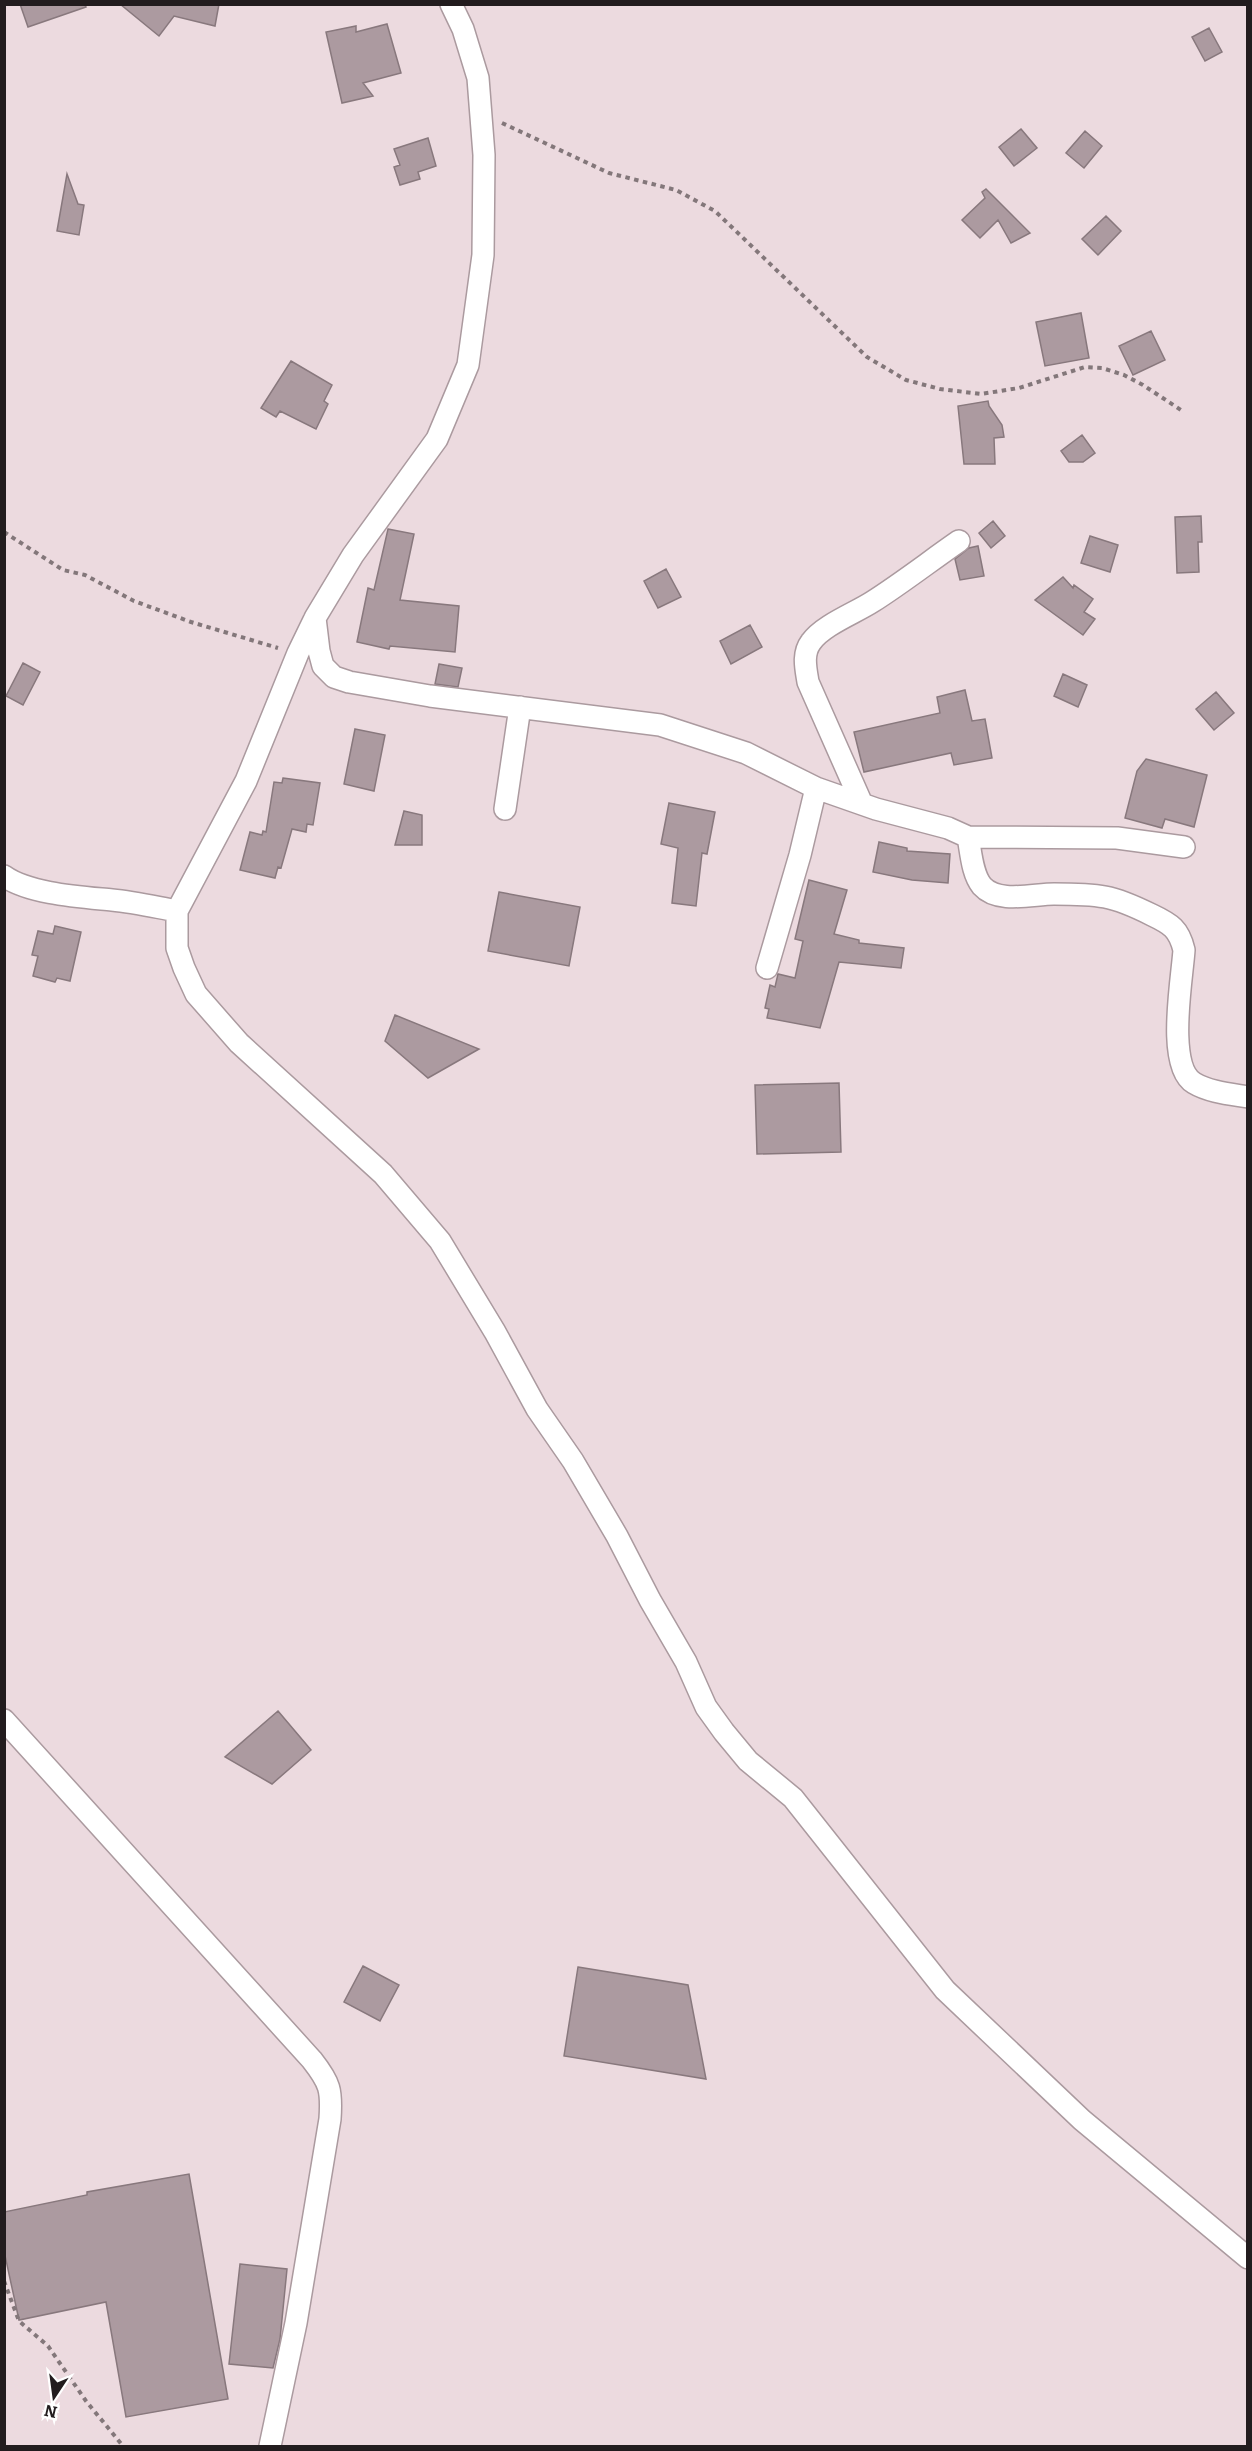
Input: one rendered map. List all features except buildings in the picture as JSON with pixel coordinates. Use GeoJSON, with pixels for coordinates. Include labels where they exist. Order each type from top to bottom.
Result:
{"type":"FeatureCollection","features":[{"type":"Feature","properties":{"kind":"street"},"geometry":{"type":"LineString","coordinates":[[451,4],[463,29],[478,78],[484,155],[483,255],[468,365],[437,439],[353,555],[315,618],[298,653],[246,781],[177,911],[177,948],[196,994],[239,1043],[383,1174],[440,1241],[495,1332],[537,1409],[573,1461],[617,1536],[686,1662],[706,1707],[724,1732],[748,1761],[793,1798],[945,1990],[1082,2120],[1248,2258]]}},
{"type":"Feature","properties":{"kind":"street"},"geometry":{"type":"LineString","coordinates":[[862,804],[808,682],[806,654],[811,642],[822,632],[873,602],[959,541]]}},
{"type":"Feature","properties":{"kind":"street"},"geometry":{"type":"LineString","coordinates":[[315,618],[318,651],[323,666],[334,677],[349,682],[430,696],[660,725],[746,753],[816,788],[862,804],[948,828],[968,837],[1117,838],[1184,847]]}},
{"type":"Feature","properties":{"kind":"street"},"geometry":{"type":"LineString","coordinates":[[505,809],[520,707]]}},
{"type":"Feature","properties":{"kind":"street"},"geometry":{"type":"LineString","coordinates":[[767,968],[800,855],[816,788]]}},
{"type":"Feature","properties":{"kind":"street"},"geometry":{"type":"LineString","coordinates":[[968,837],[974,868],[982,886],[994,894],[1105,897],[1166,921],[1180,934],[1184,950],[1177,1049],[1183,1072],[1193,1083],[1210,1090],[1248,1097]]}},
{"type":"Feature","properties":{"kind":"street"},"geometry":{"type":"LineString","coordinates":[[4,876],[13,883],[70,896],[115,900],[177,911]]}},
{"type":"Feature","properties":{"kind":"street"},"geometry":{"type":"LineString","coordinates":[[4,1720],[312,2060],[324,2075],[332,2094],[330,2120],[296,2323],[270,2446]]}},
{"type":"Feature","properties":{"kind":"path"},"geometry":{"type":"LineString","coordinates":[[482,114],[609,173],[676,190],[715,211],[867,357],[906,380],[940,389],[981,394],[1019,388],[1085,367],[1102,368],[1124,375],[1143,385],[1184,412]]}},
{"type":"Feature","properties":{"kind":"path"},"geometry":{"type":"LineString","coordinates":[[4,532],[63,570],[85,575],[134,601],[191,622],[298,653]]}},
{"type":"Feature","properties":{"kind":"path"},"geometry":{"type":"LineString","coordinates":[[4,2282],[19,2321],[48,2346],[86,2401],[123,2446]]}}]}
